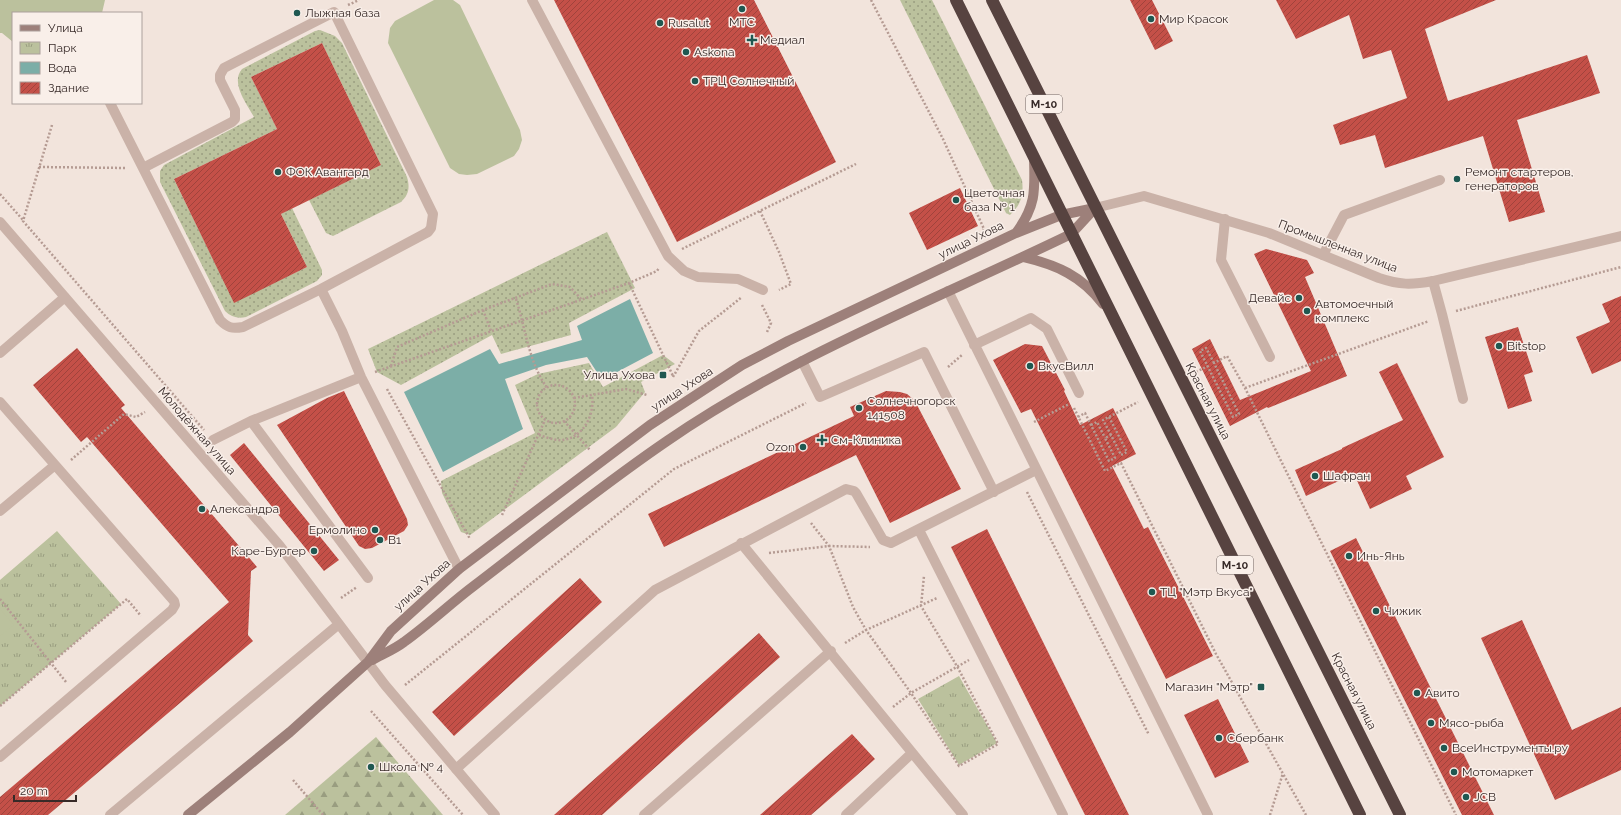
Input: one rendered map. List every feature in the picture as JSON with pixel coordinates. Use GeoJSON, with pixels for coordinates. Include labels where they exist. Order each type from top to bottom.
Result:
{"type":"FeatureCollection","features":[{"type":"Feature","properties":{"kind":"highway","name":"М-10"},"geometry":{"type":"LineString","coordinates":[[956,0],[1061,215],[1360,815]]}},
{"type":"Feature","properties":{"kind":"highway","name":"Красная улица"},"geometry":{"type":"LineString","coordinates":[[992,0],[1400,815]]}},
{"type":"Feature","properties":{"kind":"street"},"geometry":{"type":"LineString","coordinates":[[532,0],[668,256],[684,271],[698,277],[738,279],[764,290]]}},
{"type":"Feature","properties":{"kind":"street"},"geometry":{"type":"LineString","coordinates":[[111,104],[220,320],[227,327],[234,329],[244,327],[321,289],[428,232],[432,223],[433,214],[334,12],[224,68],[220,75],[220,80],[236,110],[235,119],[232,122],[143,168]]}},
{"type":"Feature","properties":{"kind":"street"},"geometry":{"type":"LineString","coordinates":[[1016,233],[1024,222],[1033,203],[1035,191],[1034,159]]}},
{"type":"Feature","properties":{"kind":"street"},"geometry":{"type":"LineString","coordinates":[[1323,255],[1344,215],[1440,180]]}},
{"type":"Feature","properties":{"kind":"street","name":"Промышленная улица"},"geometry":{"type":"LineString","coordinates":[[1095,208],[1144,196],[1268,233],[1398,284],[1416,284],[1433,281],[1621,236]]}},
{"type":"Feature","properties":{"kind":"street"},"geometry":{"type":"LineString","coordinates":[[1071,234],[1095,208]]}},
{"type":"Feature","properties":{"kind":"street","name":"улица Ухова"},"geometry":{"type":"LineString","coordinates":[[188,815],[290,732],[368,662],[391,631],[459,569],[650,425],[742,365],[843,315],[1016,233],[1061,215],[1095,208]]}},
{"type":"Feature","properties":{"kind":"street"},"geometry":{"type":"LineString","coordinates":[[1224,219],[1221,260],[1270,357]]}},
{"type":"Feature","properties":{"kind":"street","name":"Молодёжная улица"},"geometry":{"type":"LineString","coordinates":[[0,222],[280,546],[386,686],[495,815]]}},
{"type":"Feature","properties":{"kind":"street","name":"улица Ухова"},"geometry":{"type":"LineString","coordinates":[[368,662],[403,643],[474,586],[666,442],[747,391],[802,361],[1071,234]]}},
{"type":"Feature","properties":{"kind":"street"},"geometry":{"type":"LineString","coordinates":[[1023,257],[1047,263],[1082,281],[1099,298],[1111,314]]}},
{"type":"Feature","properties":{"kind":"street"},"geometry":{"type":"LineString","coordinates":[[1433,281],[1463,399]]}},
{"type":"Feature","properties":{"kind":"street"},"geometry":{"type":"LineString","coordinates":[[321,289],[342,331],[361,377],[459,569]]}},
{"type":"Feature","properties":{"kind":"street"},"geometry":{"type":"LineString","coordinates":[[948,291],[1208,815]]}},
{"type":"Feature","properties":{"kind":"street"},"geometry":{"type":"LineString","coordinates":[[0,354],[65,297]]}},
{"type":"Feature","properties":{"kind":"street"},"geometry":{"type":"LineString","coordinates":[[974,345],[1031,318],[1047,329],[1078,393]]}},
{"type":"Feature","properties":{"kind":"street"},"geometry":{"type":"LineString","coordinates":[[802,361],[820,397],[924,352],[994,492]]}},
{"type":"Feature","properties":{"kind":"street"},"geometry":{"type":"LineString","coordinates":[[213,440],[251,421],[361,377]]}},
{"type":"Feature","properties":{"kind":"street"},"geometry":{"type":"LineString","coordinates":[[0,402],[174,601],[175,608],[0,757]]}},
{"type":"Feature","properties":{"kind":"street"},"geometry":{"type":"LineString","coordinates":[[251,421],[368,578]]}},
{"type":"Feature","properties":{"kind":"street"},"geometry":{"type":"LineString","coordinates":[[0,511],[55,465]]}},
{"type":"Feature","properties":{"kind":"street"},"geometry":{"type":"LineString","coordinates":[[456,769],[655,590],[741,543],[846,489],[850,489],[856,493],[884,540],[891,543],[1036,470]]}},
{"type":"Feature","properties":{"kind":"street"},"geometry":{"type":"LineString","coordinates":[[919,530],[1063,815]]}},
{"type":"Feature","properties":{"kind":"street"},"geometry":{"type":"LineString","coordinates":[[741,543],[831,651],[881,716],[963,815]]}},
{"type":"Feature","properties":{"kind":"street"},"geometry":{"type":"LineString","coordinates":[[110,815],[339,624]]}},
{"type":"Feature","properties":{"kind":"street"},"geometry":{"type":"LineString","coordinates":[[644,815],[831,651]]}},
{"type":"Feature","properties":{"kind":"street"},"geometry":{"type":"LineString","coordinates":[[846,815],[912,753]]}},
{"type":"Feature","properties":{"kind":"path"},"geometry":{"type":"LineString","coordinates":[[871,0],[943,139],[984,229],[980,232]]}},
{"type":"Feature","properties":{"kind":"path"},"geometry":{"type":"LineString","coordinates":[[23,221],[52,125]]}},
{"type":"Feature","properties":{"kind":"path"},"geometry":{"type":"LineString","coordinates":[[361,377],[491,331],[524,321],[629,283],[657,271],[668,256],[856,164]]}},
{"type":"Feature","properties":{"kind":"path"},"geometry":{"type":"LineString","coordinates":[[39,168],[143,168]]}},
{"type":"Feature","properties":{"kind":"path"},"geometry":{"type":"LineString","coordinates":[[0,194],[213,440]]}},
{"type":"Feature","properties":{"kind":"path"},"geometry":{"type":"LineString","coordinates":[[629,283],[673,377],[699,331],[764,290],[791,284],[779,252],[760,211]]}},
{"type":"Feature","properties":{"kind":"path"},"geometry":{"type":"LineString","coordinates":[[391,366],[397,347],[483,310],[516,299],[552,284],[570,287],[582,300]]}},
{"type":"Feature","properties":{"kind":"path"},"geometry":{"type":"LineString","coordinates":[[516,299],[524,321],[528,347],[538,374],[546,388]]}},
{"type":"Feature","properties":{"kind":"path"},"geometry":{"type":"LineString","coordinates":[[759,300],[771,323],[767,332]]}},
{"type":"Feature","properties":{"kind":"path"},"geometry":{"type":"LineString","coordinates":[[483,310],[491,331]]}},
{"type":"Feature","properties":{"kind":"path"},"geometry":{"type":"LineString","coordinates":[[946,369],[974,345]]}},
{"type":"Feature","properties":{"kind":"path"},"geometry":{"type":"LineString","coordinates":[[1206,348],[1214,363],[1239,414],[1233,417],[1200,351],[1206,348]]}},
{"type":"Feature","properties":{"kind":"path"},"geometry":{"type":"LineString","coordinates":[[1214,363],[1227,356],[1245,388],[1456,815]]}},
{"type":"Feature","properties":{"kind":"path"},"geometry":{"type":"LineString","coordinates":[[385,386],[470,539]]}},
{"type":"Feature","properties":{"kind":"path"},"geometry":{"type":"LineString","coordinates":[[552,386],[563,386],[568,389],[574,398],[574,409],[569,418],[564,421],[555,423],[545,420],[539,413],[537,401],[542,391],[546,388],[552,386]]}},
{"type":"Feature","properties":{"kind":"path"},"geometry":{"type":"LineString","coordinates":[[574,398],[626,389],[647,395]]}},
{"type":"Feature","properties":{"kind":"path"},"geometry":{"type":"LineString","coordinates":[[538,435],[555,440],[562,440],[570,438],[576,434],[590,418],[593,402],[592,395]]}},
{"type":"Feature","properties":{"kind":"path"},"geometry":{"type":"LineString","coordinates":[[404,686],[674,469],[820,397]]}},
{"type":"Feature","properties":{"kind":"path"},"geometry":{"type":"LineString","coordinates":[[1034,422],[1071,402],[1105,471],[1120,463],[1216,654],[1306,815]]}},
{"type":"Feature","properties":{"kind":"path"},"geometry":{"type":"LineString","coordinates":[[55,465],[68,463],[124,414],[136,417],[147,411],[156,403]]}},
{"type":"Feature","properties":{"kind":"path"},"geometry":{"type":"LineString","coordinates":[[1078,416],[1085,413],[1091,425],[1109,461],[1115,458],[1098,422],[1091,425]]}},
{"type":"Feature","properties":{"kind":"path"},"geometry":{"type":"LineString","coordinates":[[1109,417],[1127,452],[1121,455],[1111,435],[1103,420],[1109,417]]}},
{"type":"Feature","properties":{"kind":"path"},"geometry":{"type":"LineString","coordinates":[[502,515],[545,420]]}},
{"type":"Feature","properties":{"kind":"path"},"geometry":{"type":"LineString","coordinates":[[564,421],[590,450]]}},
{"type":"Feature","properties":{"kind":"path"},"geometry":{"type":"LineString","coordinates":[[1105,438],[1111,435]]}},
{"type":"Feature","properties":{"kind":"path"},"geometry":{"type":"LineString","coordinates":[[1027,492],[1150,738]]}},
{"type":"Feature","properties":{"kind":"path"},"geometry":{"type":"LineString","coordinates":[[803,512],[829,546],[853,607],[866,630],[959,766],[998,744],[958,668],[921,606],[928,547]]}},
{"type":"Feature","properties":{"kind":"path"},"geometry":{"type":"LineString","coordinates":[[751,554],[829,546],[875,547]]}},
{"type":"Feature","properties":{"kind":"path"},"geometry":{"type":"LineString","coordinates":[[858,635],[950,592]]}},
{"type":"Feature","properties":{"kind":"path"},"geometry":{"type":"LineString","coordinates":[[0,599],[75,693]]}},
{"type":"Feature","properties":{"kind":"path"},"geometry":{"type":"LineString","coordinates":[[0,706],[127,599],[151,628]]}},
{"type":"Feature","properties":{"kind":"path"},"geometry":{"type":"LineString","coordinates":[[881,716],[911,694],[958,668],[981,652]]}},
{"type":"Feature","properties":{"kind":"path"},"geometry":{"type":"LineString","coordinates":[[371,711],[463,815]]}},
{"type":"Feature","properties":{"kind":"path"},"geometry":{"type":"LineString","coordinates":[[1270,815],[1283,773]]}},
{"type":"Feature","properties":{"kind":"path"},"geometry":{"type":"LineString","coordinates":[[293,780],[323,815]]}},
{"type":"Feature","properties":{"kind":"green space"},"geometry":{"type":"Polygon","coordinates":[[[0,0],[105,0],[102,12],[12,12],[12,41],[0,33],[0,0]]]}},
{"type":"Feature","properties":{"kind":"green space"},"geometry":{"type":"Polygon","coordinates":[[[434,0],[453,0],[460,5],[520,130],[522,140],[519,149],[514,156],[477,174],[459,174],[450,168],[388,43],[390,28],[395,21],[434,0]]]}},
{"type":"Feature","properties":{"kind":"green space"},"geometry":{"type":"Polygon","coordinates":[[[900,0],[932,0],[1022,180],[1023,190],[1021,199],[1017,207],[1010,215],[1006,213],[900,0]]]}},
{"type":"Feature","properties":{"kind":"green space"},"geometry":{"type":"Polygon","coordinates":[[[320,30],[335,36],[342,43],[407,177],[408,191],[406,197],[401,202],[333,236],[326,233],[309,200],[381,165],[322,43],[251,77],[277,129],[174,179],[234,302],[307,267],[281,214],[292,208],[322,270],[322,275],[317,281],[246,317],[235,317],[225,311],[160,182],[160,171],[164,165],[254,117],[244,100],[239,87],[239,75],[242,69],[315,31],[320,30]]]}},
{"type":"Feature","properties":{"kind":"green space"},"geometry":{"type":"Polygon","coordinates":[[[607,232],[635,288],[569,323],[571,335],[501,354],[492,335],[401,385],[377,372],[368,349],[607,232]]]}},
{"type":"Feature","properties":{"kind":"green space"},"geometry":{"type":"Polygon","coordinates":[[[663,355],[675,364],[641,382],[645,392],[616,427],[473,533],[470,535],[461,532],[442,493],[441,481],[535,433],[515,385],[538,374],[589,363],[603,387],[663,355]]]}},
{"type":"Feature","properties":{"kind":"green space"},"geometry":{"type":"Polygon","coordinates":[[[57,531],[121,604],[0,706],[0,580],[57,531]]]}},
{"type":"Feature","properties":{"kind":"green space"},"geometry":{"type":"Polygon","coordinates":[[[0,609],[14,625],[0,636],[0,609]]]}},
{"type":"Feature","properties":{"kind":"green space"},"geometry":{"type":"Polygon","coordinates":[[[959,676],[997,743],[959,765],[918,699],[959,676]]]}},
{"type":"Feature","properties":{"kind":"green space","name":"Школа № 4"},"geometry":{"type":"Polygon","coordinates":[[[376,737],[443,815],[285,815],[376,737]]]}},
{"type":"Feature","properties":{"kind":"water"},"geometry":{"type":"Polygon","coordinates":[[[630,299],[653,353],[602,380],[587,357],[546,365],[505,379],[523,429],[443,472],[404,392],[490,349],[499,364],[582,340],[577,326],[630,299]]]}},
{"type":"Feature","properties":{"kind":"building","name":"ТРЦ Солнечный"},"geometry":{"type":"Polygon","coordinates":[[[554,0],[754,0],[836,162],[677,242],[554,0]]]}},
{"type":"Feature","properties":{"kind":"building"},"geometry":{"type":"Polygon","coordinates":[[[1130,0],[1152,0],[1173,41],[1155,50],[1130,0]]]}},
{"type":"Feature","properties":{"kind":"building"},"geometry":{"type":"Polygon","coordinates":[[[1276,0],[1496,0],[1425,29],[1448,101],[1587,55],[1600,93],[1517,120],[1545,212],[1509,222],[1483,136],[1385,168],[1375,135],[1340,145],[1333,125],[1407,98],[1391,50],[1363,59],[1349,15],[1296,39],[1276,0]]]}},
{"type":"Feature","properties":{"kind":"building","name":"ФОК Авангард"},"geometry":{"type":"Polygon","coordinates":[[[322,43],[381,165],[281,214],[307,267],[234,303],[174,179],[277,129],[251,77],[322,43]]]}},
{"type":"Feature","properties":{"kind":"building"},"geometry":{"type":"Polygon","coordinates":[[[960,188],[978,226],[927,250],[909,213],[960,188]]]}},
{"type":"Feature","properties":{"kind":"building"},"geometry":{"type":"Polygon","coordinates":[[[1266,249],[1307,260],[1314,273],[1305,277],[1347,376],[1268,408],[1267,407],[1230,426],[1192,349],[1210,339],[1240,400],[1311,371],[1254,254],[1266,249]]]}},
{"type":"Feature","properties":{"kind":"building"},"geometry":{"type":"Polygon","coordinates":[[[1621,296],[1621,361],[1592,374],[1576,337],[1610,322],[1602,304],[1621,296]]]}},
{"type":"Feature","properties":{"kind":"building"},"geometry":{"type":"Polygon","coordinates":[[[1518,327],[1533,372],[1524,375],[1532,401],[1508,409],[1485,337],[1518,327]]]}},
{"type":"Feature","properties":{"kind":"building","name":"ТЦ \"Мэтр Вкуса\""},"geometry":{"type":"Polygon","coordinates":[[[1025,344],[1042,346],[1065,390],[1064,391],[1080,425],[1113,408],[1136,454],[1112,466],[1144,529],[1148,527],[1213,656],[1166,679],[1031,409],[1021,413],[993,360],[1025,344]]]}},
{"type":"Feature","properties":{"kind":"building"},"geometry":{"type":"Polygon","coordinates":[[[77,348],[125,405],[121,408],[257,567],[251,571],[248,635],[253,641],[48,815],[0,815],[0,797],[229,602],[87,437],[81,442],[33,385],[77,348]]]}},
{"type":"Feature","properties":{"kind":"building"},"geometry":{"type":"Polygon","coordinates":[[[1397,363],[1444,457],[1406,476],[1412,489],[1370,509],[1354,474],[1306,496],[1295,470],[1403,420],[1379,372],[1397,363]]]}},
{"type":"Feature","properties":{"kind":"building"},"geometry":{"type":"Polygon","coordinates":[[[344,391],[407,519],[408,525],[404,531],[372,548],[365,549],[359,546],[277,425],[327,398],[344,391]]]}},
{"type":"Feature","properties":{"kind":"building"},"geometry":{"type":"Polygon","coordinates":[[[886,391],[907,394],[913,399],[961,489],[890,523],[856,455],[664,547],[648,514],[854,416],[850,407],[886,391]]]}},
{"type":"Feature","properties":{"kind":"building"},"geometry":{"type":"Polygon","coordinates":[[[244,443],[339,560],[324,571],[230,455],[244,443]]]}},
{"type":"Feature","properties":{"kind":"building"},"geometry":{"type":"Polygon","coordinates":[[[987,529],[1129,815],[1085,815],[999,644],[951,547],[987,529]]]}},
{"type":"Feature","properties":{"kind":"building"},"geometry":{"type":"Polygon","coordinates":[[[1356,538],[1494,815],[1462,815],[1330,551],[1356,538]]]}},
{"type":"Feature","properties":{"kind":"building"},"geometry":{"type":"Polygon","coordinates":[[[580,578],[602,602],[454,736],[432,712],[580,578]]]}},
{"type":"Feature","properties":{"kind":"building"},"geometry":{"type":"Polygon","coordinates":[[[1522,620],[1572,730],[1621,707],[1621,770],[1555,800],[1481,638],[1522,620]]]}},
{"type":"Feature","properties":{"kind":"building"},"geometry":{"type":"Polygon","coordinates":[[[759,633],[780,657],[602,815],[554,815],[759,633]]]}},
{"type":"Feature","properties":{"kind":"building"},"geometry":{"type":"Polygon","coordinates":[[[1218,699],[1249,762],[1215,778],[1184,715],[1218,699]]]}},
{"type":"Feature","properties":{"kind":"building"},"geometry":{"type":"Polygon","coordinates":[[[852,734],[875,759],[856,776],[811,815],[760,815],[852,734]]]}},
{"type":"Feature","properties":{"kind":"place","name":"МТС"},"geometry":{"type":"Point","coordinates":[742,9]}},
{"type":"Feature","properties":{"kind":"place","name":"Лыжная база"},"geometry":{"type":"Point","coordinates":[297,13]}},
{"type":"Feature","properties":{"kind":"place","name":"Мир Красок"},"geometry":{"type":"Point","coordinates":[1151,19]}},
{"type":"Feature","properties":{"kind":"place","name":"Rusalut"},"geometry":{"type":"Point","coordinates":[660,23]}},
{"type":"Feature","properties":{"kind":"place","name":"Медиал"},"geometry":{"type":"Point","coordinates":[752,40]}},
{"type":"Feature","properties":{"kind":"place","name":"Askona"},"geometry":{"type":"Point","coordinates":[686,52]}},
{"type":"Feature","properties":{"kind":"place","name":"ТРЦ Солнечный"},"geometry":{"type":"Point","coordinates":[695,81]}},
{"type":"Feature","properties":{"kind":"place","name":"ФОК Авангард"},"geometry":{"type":"Point","coordinates":[278,172]}},
{"type":"Feature","properties":{"kind":"place","name":"Ремонт стартеров, генераторов"},"geometry":{"type":"Point","coordinates":[1457,179]}},
{"type":"Feature","properties":{"kind":"place","name":"Цветочная база № 1"},"geometry":{"type":"Point","coordinates":[956,200]}},
{"type":"Feature","properties":{"kind":"place","name":"Девайс"},"geometry":{"type":"Point","coordinates":[1299,298]}},
{"type":"Feature","properties":{"kind":"place","name":"Автомоечный комплекс"},"geometry":{"type":"Point","coordinates":[1307,311]}},
{"type":"Feature","properties":{"kind":"place","name":"Bitstop"},"geometry":{"type":"Point","coordinates":[1499,346]}},
{"type":"Feature","properties":{"kind":"place","name":"ВкусВилл"},"geometry":{"type":"Point","coordinates":[1030,366]}},
{"type":"Feature","properties":{"kind":"place","name":"Улица Ухова"},"geometry":{"type":"Point","coordinates":[663,375]}},
{"type":"Feature","properties":{"kind":"place","name":"Солнечногорск 141508"},"geometry":{"type":"Point","coordinates":[859,408]}},
{"type":"Feature","properties":{"kind":"place","name":"См-Клиника"},"geometry":{"type":"Point","coordinates":[822,440]}},
{"type":"Feature","properties":{"kind":"place","name":"Ozon"},"geometry":{"type":"Point","coordinates":[803,447]}},
{"type":"Feature","properties":{"kind":"place","name":"Шафран"},"geometry":{"type":"Point","coordinates":[1315,476]}},
{"type":"Feature","properties":{"kind":"place","name":"Александра"},"geometry":{"type":"Point","coordinates":[202,509]}},
{"type":"Feature","properties":{"kind":"place","name":"Ермолино"},"geometry":{"type":"Point","coordinates":[375,530]}},
{"type":"Feature","properties":{"kind":"place","name":"В1"},"geometry":{"type":"Point","coordinates":[380,540]}},
{"type":"Feature","properties":{"kind":"place","name":"Каре-Бургер"},"geometry":{"type":"Point","coordinates":[314,551]}},
{"type":"Feature","properties":{"kind":"place","name":"Инь-Янь"},"geometry":{"type":"Point","coordinates":[1349,556]}},
{"type":"Feature","properties":{"kind":"place","name":"ТЦ \"Мэтр Вкуса\""},"geometry":{"type":"Point","coordinates":[1152,592]}},
{"type":"Feature","properties":{"kind":"place","name":"Чижик"},"geometry":{"type":"Point","coordinates":[1376,611]}},
{"type":"Feature","properties":{"kind":"place","name":"Магазин \"Мэтр\""},"geometry":{"type":"Point","coordinates":[1261,687]}},
{"type":"Feature","properties":{"kind":"place","name":"Авито"},"geometry":{"type":"Point","coordinates":[1417,693]}},
{"type":"Feature","properties":{"kind":"place","name":"Мясо-рыба"},"geometry":{"type":"Point","coordinates":[1431,723]}},
{"type":"Feature","properties":{"kind":"place","name":"Сбербанк"},"geometry":{"type":"Point","coordinates":[1219,738]}},
{"type":"Feature","properties":{"kind":"place","name":"ВсеИнструменты.ру"},"geometry":{"type":"Point","coordinates":[1444,748]}},
{"type":"Feature","properties":{"kind":"place","name":"Школа № 4"},"geometry":{"type":"Point","coordinates":[371,767]}},
{"type":"Feature","properties":{"kind":"place","name":"Мотомаркет"},"geometry":{"type":"Point","coordinates":[1454,772]}},
{"type":"Feature","properties":{"kind":"place","name":"JCB"},"geometry":{"type":"Point","coordinates":[1466,797]}}]}
